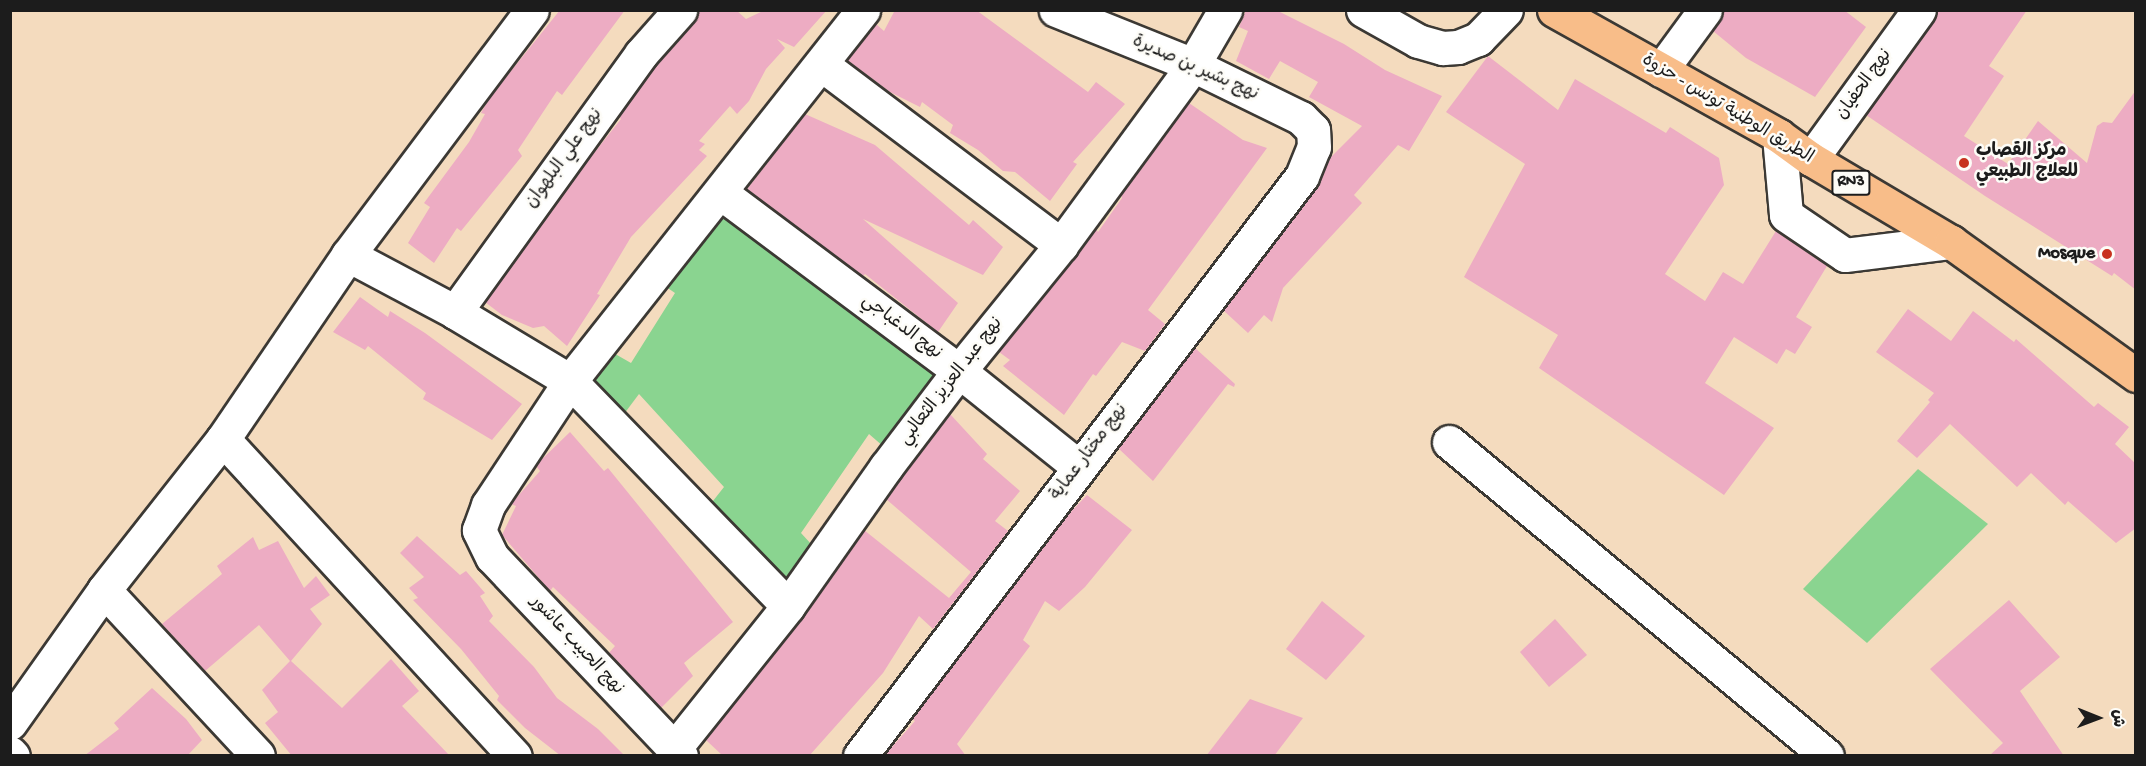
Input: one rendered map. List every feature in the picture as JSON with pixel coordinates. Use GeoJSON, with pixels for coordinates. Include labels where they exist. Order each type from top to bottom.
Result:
{"type":"FeatureCollection","features":[{"type":"Feature","properties":{"kind":"main road","name":"الطريق الوطنية تونس - حزوة"},"geometry":{"type":"LineString","coordinates":[[1554,10],[1779,136],[1811,159],[1951,242],[2136,375]]}},
{"type":"Feature","properties":{"kind":"street"},"geometry":{"type":"LineString","coordinates":[[10,723],[105,591],[223,439],[348,255],[532,10]]}},
{"type":"Feature","properties":{"kind":"street","name":"نهج علي البلهوان"},"geometry":{"type":"LineString","coordinates":[[455,312],[641,54],[680,10]]}},
{"type":"Feature","properties":{"kind":"street"},"geometry":{"type":"LineString","coordinates":[[570,381],[721,193],[863,10]]}},
{"type":"Feature","properties":{"kind":"street","name":"نهج بشير بن صديرة"},"geometry":{"type":"LineString","coordinates":[[1056,10],[1193,65],[1301,118],[1313,130],[1314,147]]}},
{"type":"Feature","properties":{"kind":"street","name":"نهج عبد العزيز الثعالبي"},"geometry":{"type":"LineString","coordinates":[[677,752],[789,606],[886,466],[1061,244],[1193,65],[1225,10]]}},
{"type":"Feature","properties":{"kind":"street"},"geometry":{"type":"LineString","coordinates":[[1362,10],[1418,40],[1443,48],[1458,47],[1478,39],[1506,10]]}},
{"type":"Feature","properties":{"kind":"street"},"geometry":{"type":"LineString","coordinates":[[1661,70],[1705,10]]}},
{"type":"Feature","properties":{"kind":"street","name":"نهج الحفيان"},"geometry":{"type":"LineString","coordinates":[[1811,159],[1919,10]]}},
{"type":"Feature","properties":{"kind":"street"},"geometry":{"type":"LineString","coordinates":[[821,64],[1061,244]]}},
{"type":"Feature","properties":{"kind":"street"},"geometry":{"type":"LineString","coordinates":[[1779,136],[1786,215],[1845,255],[1951,242]]}},
{"type":"Feature","properties":{"kind":"street","name":"نهج مختار عماية"},"geometry":{"type":"LineString","coordinates":[[860,756],[1302,176],[1314,147]]}},
{"type":"Feature","properties":{"kind":"street","name":"نهج الدغباجي"},"geometry":{"type":"LineString","coordinates":[[721,193],[959,371],[1078,467]]}},
{"type":"Feature","properties":{"kind":"street"},"geometry":{"type":"LineString","coordinates":[[348,255],[455,312],[570,381],[789,606]]}},
{"type":"Feature","properties":{"kind":"street","name":"نهج الحبيب عاشور"},"geometry":{"type":"LineString","coordinates":[[570,381],[488,505],[479,530],[492,557],[677,752]]}},
{"type":"Feature","properties":{"kind":"street"},"geometry":{"type":"LineString","coordinates":[[223,439],[515,756]]}},
{"type":"Feature","properties":{"kind":"street"},"geometry":{"type":"LineString","coordinates":[[1449,442],[1827,756]]}},
{"type":"Feature","properties":{"kind":"street"},"geometry":{"type":"LineString","coordinates":[[105,591],[258,756]]}},
{"type":"Feature","properties":{"kind":"green space"},"geometry":{"type":"Polygon","coordinates":[[[717,212],[937,377],[884,447],[869,434],[801,533],[812,545],[782,584],[709,506],[724,487],[639,394],[624,414],[591,380],[610,351],[631,363],[675,293],[659,282],[717,212]]]}},
{"type":"Feature","properties":{"kind":"green space"},"geometry":{"type":"Polygon","coordinates":[[[1918,469],[1988,524],[1867,643],[1803,589],[1918,469]]]}},
{"type":"Feature","properties":{"kind":"building"},"geometry":{"type":"Polygon","coordinates":[[[560,10],[625,10],[562,95],[557,91],[518,150],[522,156],[461,231],[457,228],[434,263],[408,243],[430,207],[424,203],[469,142],[485,114],[481,113],[490,97],[560,10]]]}},
{"type":"Feature","properties":{"kind":"building"},"geometry":{"type":"Polygon","coordinates":[[[736,10],[746,19],[765,10],[827,10],[794,47],[777,39],[785,48],[766,69],[749,101],[737,114],[730,106],[699,141],[705,144],[699,150],[707,156],[631,237],[597,294],[600,295],[567,346],[544,326],[533,328],[502,315],[485,302],[586,163],[621,119],[619,117],[656,66],[694,22],[698,11],[736,10]]]}},
{"type":"Feature","properties":{"kind":"building"},"geometry":{"type":"Polygon","coordinates":[[[895,10],[976,10],[1088,92],[1096,82],[1125,104],[1073,162],[1077,164],[1050,201],[1015,172],[1003,171],[978,150],[950,133],[953,125],[922,102],[920,107],[890,92],[847,60],[876,24],[884,31],[895,10]]]}},
{"type":"Feature","properties":{"kind":"building"},"geometry":{"type":"Polygon","coordinates":[[[1246,10],[1276,10],[1344,44],[1385,70],[1442,96],[1409,151],[1398,145],[1354,195],[1362,203],[1283,288],[1272,322],[1264,315],[1248,333],[1223,310],[1317,187],[1330,158],[1362,126],[1309,97],[1318,82],[1280,61],[1269,79],[1236,61],[1248,31],[1239,27],[1246,10]]]}},
{"type":"Feature","properties":{"kind":"building"},"geometry":{"type":"Polygon","coordinates":[[[1723,10],[1844,10],[1866,27],[1815,97],[1746,58],[1713,31],[1723,10]]]}},
{"type":"Feature","properties":{"kind":"building"},"geometry":{"type":"Polygon","coordinates":[[[1938,10],[2027,10],[1989,66],[2004,76],[1964,136],[2008,164],[2038,121],[2087,163],[2097,126],[2103,122],[2112,123],[2136,90],[2136,290],[2114,273],[2112,276],[1985,196],[1866,115],[1934,21],[1938,10]]]}},
{"type":"Feature","properties":{"kind":"building"},"geometry":{"type":"Polygon","coordinates":[[[1488,56],[1558,110],[1575,79],[1666,133],[1670,127],[1719,158],[1724,185],[1665,274],[1705,301],[1723,272],[1743,284],[1776,231],[1827,266],[1796,317],[1812,327],[1795,354],[1786,349],[1777,364],[1734,337],[1705,383],[1774,428],[1724,495],[1539,368],[1558,335],[1464,277],[1525,164],[1446,112],[1488,56]]]}},
{"type":"Feature","properties":{"kind":"building"},"geometry":{"type":"Polygon","coordinates":[[[1189,103],[1243,140],[1267,148],[1148,310],[1165,324],[1145,351],[1122,342],[1096,376],[1093,374],[1064,415],[1003,366],[1010,360],[999,352],[1096,229],[1098,232],[1122,198],[1121,194],[1189,103]]]}},
{"type":"Feature","properties":{"kind":"building"},"geometry":{"type":"Polygon","coordinates":[[[805,114],[875,145],[969,225],[973,220],[1003,247],[983,275],[863,219],[958,303],[938,332],[865,274],[863,276],[747,189],[805,114]]]}},
{"type":"Feature","properties":{"kind":"building"},"geometry":{"type":"Polygon","coordinates":[[[360,297],[388,317],[390,311],[425,333],[522,404],[492,440],[423,399],[426,393],[368,346],[365,350],[333,332],[360,297]]]}},
{"type":"Feature","properties":{"kind":"building"},"geometry":{"type":"Polygon","coordinates":[[[1908,309],[1951,341],[1973,311],[2014,342],[2016,339],[2094,407],[2098,403],[2129,427],[2115,444],[2136,464],[2136,528],[2116,543],[2068,501],[2065,505],[2031,473],[2017,487],[1950,424],[1917,458],[1897,441],[1930,402],[1928,400],[1934,393],[1876,352],[1908,309]]]}},
{"type":"Feature","properties":{"kind":"building"},"geometry":{"type":"Polygon","coordinates":[[[1195,348],[1235,384],[1234,387],[1228,384],[1153,481],[1118,448],[1195,348]]]}},
{"type":"Feature","properties":{"kind":"building"},"geometry":{"type":"Polygon","coordinates":[[[950,414],[987,454],[983,459],[1020,491],[995,521],[1008,531],[933,629],[919,616],[883,673],[809,756],[723,756],[706,740],[803,618],[864,530],[949,598],[971,572],[886,499],[950,414]]]}},
{"type":"Feature","properties":{"kind":"building"},"geometry":{"type":"Polygon","coordinates":[[[570,432],[604,471],[608,468],[733,622],[684,663],[693,676],[661,708],[609,653],[615,646],[553,587],[550,591],[502,535],[516,506],[511,504],[540,471],[536,466],[570,432]]]}},
{"type":"Feature","properties":{"kind":"building"},"geometry":{"type":"Polygon","coordinates":[[[1087,495],[1132,530],[1085,587],[1059,611],[1045,601],[1023,640],[1030,646],[957,744],[966,756],[884,756],[915,721],[912,719],[1065,518],[1087,495]]]}},
{"type":"Feature","properties":{"kind":"building"},"geometry":{"type":"Polygon","coordinates":[[[417,536],[460,575],[466,571],[485,593],[480,596],[493,616],[489,621],[534,667],[557,698],[598,729],[625,756],[561,756],[525,728],[497,700],[499,696],[461,649],[413,600],[418,598],[409,588],[424,577],[400,553],[417,536]]]}},
{"type":"Feature","properties":{"kind":"building"},"geometry":{"type":"Polygon","coordinates":[[[253,537],[259,550],[278,541],[304,588],[316,576],[330,595],[310,609],[322,624],[291,661],[342,708],[391,659],[419,691],[402,706],[450,756],[292,756],[265,723],[278,712],[262,690],[290,661],[259,625],[205,671],[162,624],[222,574],[217,566],[253,537]]]}},
{"type":"Feature","properties":{"kind":"building"},"geometry":{"type":"Polygon","coordinates":[[[2009,600],[2060,657],[2020,691],[2064,756],[1989,756],[2003,743],[1930,669],[2009,600]]]}},
{"type":"Feature","properties":{"kind":"building"},"geometry":{"type":"Polygon","coordinates":[[[1322,601],[1365,636],[1326,680],[1286,649],[1322,601]]]}},
{"type":"Feature","properties":{"kind":"building"},"geometry":{"type":"Polygon","coordinates":[[[1555,619],[1587,655],[1549,687],[1520,652],[1555,619]]]}},
{"type":"Feature","properties":{"kind":"building"},"geometry":{"type":"Polygon","coordinates":[[[152,688],[186,719],[202,740],[187,756],[84,756],[119,729],[114,723],[152,688]]]}},
{"type":"Feature","properties":{"kind":"building"},"geometry":{"type":"Polygon","coordinates":[[[1250,699],[1303,718],[1274,756],[1206,756],[1250,699]]]}},
{"type":"Feature","properties":{"kind":"place","name":"مركز القصاب للعلاج الطبيعي"},"geometry":{"type":"Point","coordinates":[1964,163]}},
{"type":"Feature","properties":{"kind":"place","name":"Mosque"},"geometry":{"type":"Point","coordinates":[2107,254]}}]}
